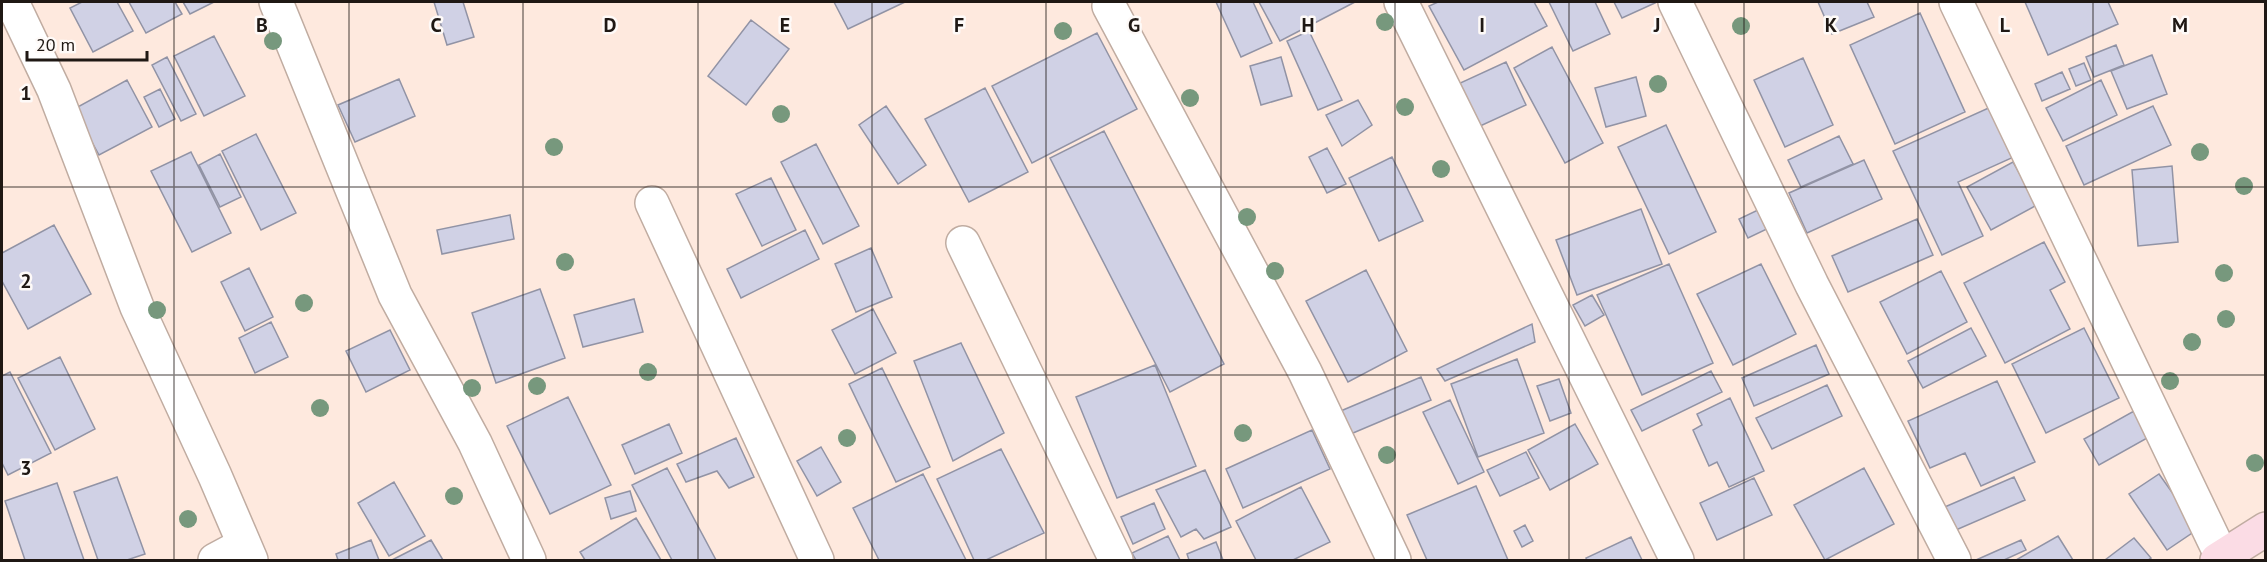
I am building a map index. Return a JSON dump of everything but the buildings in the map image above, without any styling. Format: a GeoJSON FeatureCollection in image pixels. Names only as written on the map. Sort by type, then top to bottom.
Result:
{"type":"FeatureCollection","features":[{"type":"Feature","properties":{"kind":"street"},"geometry":{"type":"LineString","coordinates":[[12,2],[54,90],[136,307],[215,476],[247,553],[215,561]]}},
{"type":"Feature","properties":{"kind":"street"},"geometry":{"type":"LineString","coordinates":[[276,2],[395,295],[475,443],[529,561]]}},
{"type":"Feature","properties":{"kind":"street"},"geometry":{"type":"LineString","coordinates":[[1401,2],[1677,561]]}},
{"type":"Feature","properties":{"kind":"street"},"geometry":{"type":"LineString","coordinates":[[1675,2],[1946,558]]}},
{"type":"Feature","properties":{"kind":"street"},"geometry":{"type":"LineString","coordinates":[[1956,2],[2219,559],[2265,529]]}},
{"type":"Feature","properties":{"kind":"street"},"geometry":{"type":"LineString","coordinates":[[1109,6],[1305,372],[1395,561]]}},
{"type":"Feature","properties":{"kind":"street"},"geometry":{"type":"LineString","coordinates":[[652,203],[817,561]]}},
{"type":"Feature","properties":{"kind":"street"},"geometry":{"type":"LineString","coordinates":[[963,243],[1116,561]]}}]}
